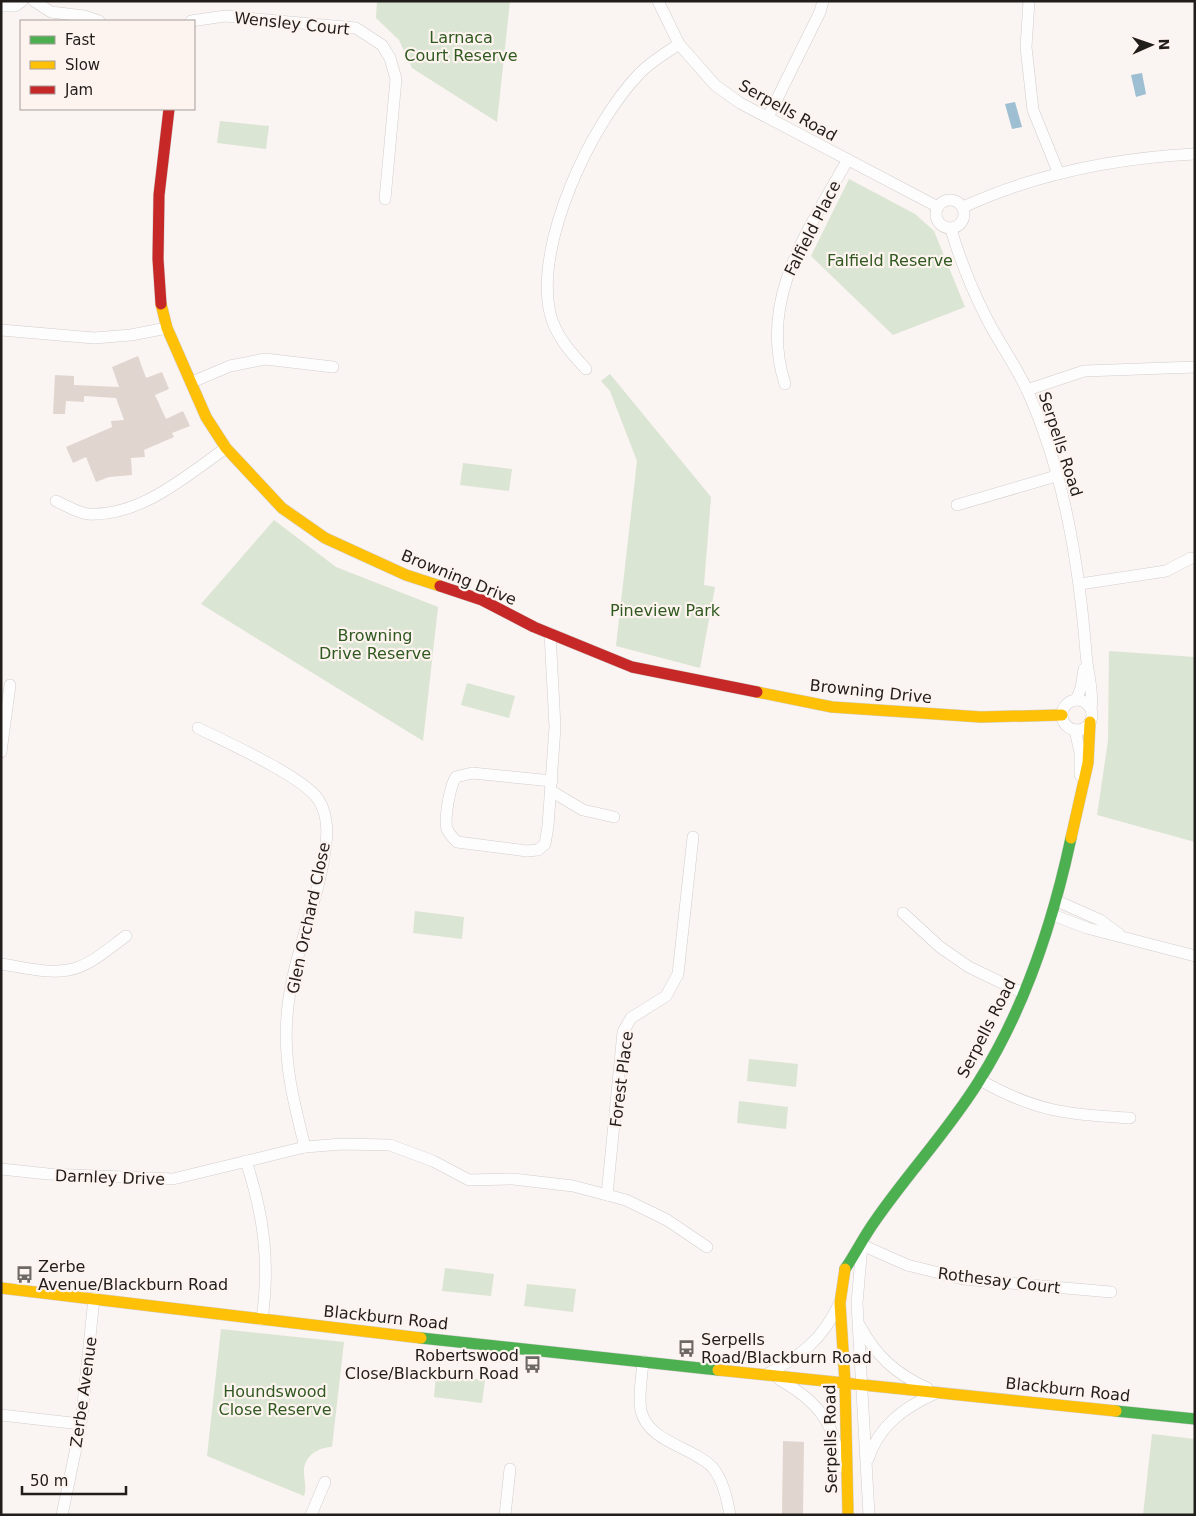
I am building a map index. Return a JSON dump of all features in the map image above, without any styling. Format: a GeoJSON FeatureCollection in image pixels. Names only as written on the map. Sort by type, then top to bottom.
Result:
{"type":"FeatureCollection","features":[{"type":"Feature","properties":{"kind":"street"},"geometry":{"type":"LineString","coordinates":[[1,6],[15,6],[22,1]]}},
{"type":"Feature","properties":{"kind":"street"},"geometry":{"type":"LineString","coordinates":[[34,1],[51,12],[84,16],[96,20]]}},
{"type":"Feature","properties":{"kind":"street","name":"Serpells Road"},"geometry":{"type":"LineString","coordinates":[[658,1],[679,44],[715,85],[740,103],[847,161],[938,207]]}},
{"type":"Feature","properties":{"kind":"street"},"geometry":{"type":"LineString","coordinates":[[768,117],[820,12],[823,1]]}},
{"type":"Feature","properties":{"kind":"street"},"geometry":{"type":"LineString","coordinates":[[1028,1],[1026,47],[1033,110],[1059,174]]}},
{"type":"Feature","properties":{"kind":"street","name":"Wensley Court"},"geometry":{"type":"LineString","coordinates":[[195,20],[225,16],[356,28],[382,45],[390,58],[396,79],[384,199]]}},
{"type":"Feature","properties":{"kind":"street"},"geometry":{"type":"LineString","coordinates":[[586,370],[563,344],[550,314],[546,285],[551,250],[560,214],[575,174],[618,102],[640,73],[679,44]]}},
{"type":"Feature","properties":{"kind":"street","name":"Browning Drive"},"geometry":{"type":"LineString","coordinates":[[169,110],[159,195],[158,259],[161,306],[167,328],[206,417],[226,448],[282,508],[325,538],[406,575],[482,600],[550,633],[632,667],[832,707],[980,717],[1062,715]]}},
{"type":"Feature","properties":{"kind":"street"},"geometry":{"type":"LineString","coordinates":[[963,207],[990,195],[1059,174],[1094,166],[1195,154]]}},
{"type":"Feature","properties":{"kind":"street","name":"Falfield Place"},"geometry":{"type":"LineString","coordinates":[[785,384],[778,363],[777,333],[782,291],[800,244],[847,161]]}},
{"type":"Feature","properties":{"kind":"street"},"geometry":{"type":"LineString","coordinates":[[950,200],[960,203],[965,212],[963,222],[960,226],[951,229],[946,228],[938,222],[936,217],[938,207],[950,200]]}},
{"type":"Feature","properties":{"kind":"street","name":"Serpells Road"},"geometry":{"type":"LineString","coordinates":[[951,229],[958,253],[988,320],[1027,390],[1048,446],[1068,523],[1080,584],[1092,698],[1091,709]]}},
{"type":"Feature","properties":{"kind":"street"},"geometry":{"type":"LineString","coordinates":[[1,330],[94,338],[131,335],[167,328]]}},
{"type":"Feature","properties":{"kind":"street"},"geometry":{"type":"LineString","coordinates":[[192,382],[230,366],[265,359],[333,367]]}},
{"type":"Feature","properties":{"kind":"street"},"geometry":{"type":"LineString","coordinates":[[1027,390],[1084,371],[1195,367]]}},
{"type":"Feature","properties":{"kind":"street"},"geometry":{"type":"LineString","coordinates":[[56,501],[86,514],[109,513],[132,506],[165,491],[226,448]]}},
{"type":"Feature","properties":{"kind":"street"},"geometry":{"type":"LineString","coordinates":[[958,505],[1056,476]]}},
{"type":"Feature","properties":{"kind":"street"},"geometry":{"type":"LineString","coordinates":[[1080,584],[1166,570],[1191,558]]}},
{"type":"Feature","properties":{"kind":"street"},"geometry":{"type":"LineString","coordinates":[[550,633],[555,727],[552,786],[544,844],[538,850],[527,851],[457,842],[446,827],[452,784],[456,777],[464,774],[552,786],[583,810],[614,817]]}},
{"type":"Feature","properties":{"kind":"street","name":"Serpells Road"},"geometry":{"type":"LineString","coordinates":[[1076,700],[1081,688],[1086,654]]}},
{"type":"Feature","properties":{"kind":"street"},"geometry":{"type":"LineString","coordinates":[[1,752],[10,685]]}},
{"type":"Feature","properties":{"kind":"street"},"geometry":{"type":"LineString","coordinates":[[1076,700],[1088,705],[1091,709],[1090,722],[1086,727],[1075,730],[1066,725],[1062,715],[1066,705],[1076,700]]}},
{"type":"Feature","properties":{"kind":"street","name":"Serpells Road"},"geometry":{"type":"LineString","coordinates":[[848,1515],[845,1382],[840,1303],[844,1270],[862,1245],[874,1222],[934,1147],[980,1080],[1024,993],[1053,915],[1067,864],[1079,797],[1088,763],[1090,722]]}},
{"type":"Feature","properties":{"kind":"street","name":"Glen Orchard Close"},"geometry":{"type":"LineString","coordinates":[[198,728],[298,781],[318,799],[324,810],[326,843],[297,963],[287,1016],[287,1057],[292,1095],[306,1146]]}},
{"type":"Feature","properties":{"kind":"street","name":"Serpells Road"},"geometry":{"type":"LineString","coordinates":[[1075,730],[1080,752],[1079,797]]}},
{"type":"Feature","properties":{"kind":"street","name":"Forest Place"},"geometry":{"type":"LineString","coordinates":[[607,1196],[623,1032],[631,1018],[666,996],[678,974],[693,837]]}},
{"type":"Feature","properties":{"kind":"street"},"geometry":{"type":"LineString","coordinates":[[1057,901],[1100,920],[1120,935]]}},
{"type":"Feature","properties":{"kind":"street"},"geometry":{"type":"LineString","coordinates":[[903,914],[940,947],[969,967],[1024,993]]}},
{"type":"Feature","properties":{"kind":"street"},"geometry":{"type":"LineString","coordinates":[[1053,915],[1087,928],[1120,935],[1195,956]]}},
{"type":"Feature","properties":{"kind":"street"},"geometry":{"type":"LineString","coordinates":[[1,964],[50,971],[69,970],[86,963],[126,936]]}},
{"type":"Feature","properties":{"kind":"street"},"geometry":{"type":"LineString","coordinates":[[980,1080],[1012,1098],[1044,1109],[1075,1114],[1130,1118]]}},
{"type":"Feature","properties":{"kind":"street","name":"Darnley Drive"},"geometry":{"type":"LineString","coordinates":[[1,1169],[48,1174],[173,1180],[306,1146],[342,1144],[390,1145],[433,1161],[469,1180],[513,1178],[572,1186],[626,1200],[667,1220],[707,1247]]}},
{"type":"Feature","properties":{"kind":"street"},"geometry":{"type":"LineString","coordinates":[[246,1161],[264,1225],[267,1271],[262,1320]]}},
{"type":"Feature","properties":{"kind":"street","name":"Serpells Road"},"geometry":{"type":"LineString","coordinates":[[862,1245],[857,1286],[869,1515]]}},
{"type":"Feature","properties":{"kind":"street","name":"Rothesay Court"},"geometry":{"type":"LineString","coordinates":[[862,1245],[907,1265],[963,1279],[1111,1292]]}},
{"type":"Feature","properties":{"kind":"street","name":"Blackburn Road"},"geometry":{"type":"LineString","coordinates":[[1,1288],[262,1320],[1195,1418]]}},
{"type":"Feature","properties":{"kind":"street","name":"Zerbe Avenue"},"geometry":{"type":"LineString","coordinates":[[62,1515],[81,1424],[94,1298]]}},
{"type":"Feature","properties":{"kind":"street","name":"Serpells Road"},"geometry":{"type":"LineString","coordinates":[[767,1374],[806,1351],[826,1328],[840,1303]]}},
{"type":"Feature","properties":{"kind":"street","name":"Blackburn Road"},"geometry":{"type":"LineString","coordinates":[[858,1322],[874,1350],[888,1365],[910,1380],[938,1392]]}},
{"type":"Feature","properties":{"kind":"street"},"geometry":{"type":"LineString","coordinates":[[643,1361],[641,1406],[644,1417],[661,1436],[700,1458],[712,1468],[722,1485],[730,1515]]}},
{"type":"Feature","properties":{"kind":"street","name":"Blackburn Road"},"geometry":{"type":"LineString","coordinates":[[767,1374],[800,1392],[826,1419],[838,1450],[847,1498]]}},
{"type":"Feature","properties":{"kind":"street","name":"Serpells Road"},"geometry":{"type":"LineString","coordinates":[[866,1467],[874,1443],[891,1420],[914,1404],[938,1392]]}},
{"type":"Feature","properties":{"kind":"street"},"geometry":{"type":"LineString","coordinates":[[1,1415],[81,1424]]}},
{"type":"Feature","properties":{"kind":"street"},"geometry":{"type":"LineString","coordinates":[[505,1515],[510,1469]]}},
{"type":"Feature","properties":{"kind":"street"},"geometry":{"type":"LineString","coordinates":[[311,1515],[325,1482]]}},
{"type":"Feature","properties":{"kind":"green space","name":"Larnaca Court Reserve"},"geometry":{"type":"Polygon","coordinates":[[[377,1],[510,1],[497,122],[412,68],[399,40],[376,18],[377,1]]]}},
{"type":"Feature","properties":{"kind":"green space"},"geometry":{"type":"Polygon","coordinates":[[[220,121],[269,126],[266,149],[217,143],[220,121]]]}},
{"type":"Feature","properties":{"kind":"green space","name":"Falfield Reserve"},"geometry":{"type":"Polygon","coordinates":[[[849,179],[915,214],[934,231],[965,307],[893,335],[811,256],[849,179]]]}},
{"type":"Feature","properties":{"kind":"green space","name":"Pineview Park"},"geometry":{"type":"Polygon","coordinates":[[[610,374],[711,497],[704,585],[715,587],[700,668],[616,646],[637,461],[610,391],[601,381],[610,374]]]}},
{"type":"Feature","properties":{"kind":"green space"},"geometry":{"type":"Polygon","coordinates":[[[463,463],[512,469],[509,491],[460,485],[463,463]]]}},
{"type":"Feature","properties":{"kind":"green space","name":"Browning Drive Reserve"},"geometry":{"type":"Polygon","coordinates":[[[274,520],[336,567],[438,607],[423,741],[201,604],[274,520]]]}},
{"type":"Feature","properties":{"kind":"green space"},"geometry":{"type":"Polygon","coordinates":[[[1109,651],[1195,657],[1195,842],[1097,815],[1108,741],[1109,651]]]}},
{"type":"Feature","properties":{"kind":"green space"},"geometry":{"type":"Polygon","coordinates":[[[467,683],[515,696],[509,718],[461,705],[467,683]]]}},
{"type":"Feature","properties":{"kind":"green space"},"geometry":{"type":"Polygon","coordinates":[[[415,911],[464,917],[462,939],[413,933],[415,911]]]}},
{"type":"Feature","properties":{"kind":"green space"},"geometry":{"type":"Polygon","coordinates":[[[749,1059],[798,1064],[796,1087],[747,1081],[749,1059]]]}},
{"type":"Feature","properties":{"kind":"green space"},"geometry":{"type":"Polygon","coordinates":[[[739,1101],[788,1107],[786,1129],[737,1123],[739,1101]]]}},
{"type":"Feature","properties":{"kind":"green space"},"geometry":{"type":"Polygon","coordinates":[[[445,1268],[494,1274],[491,1296],[442,1291],[445,1268]]]}},
{"type":"Feature","properties":{"kind":"green space"},"geometry":{"type":"Polygon","coordinates":[[[527,1284],[576,1289],[573,1312],[524,1306],[527,1284]]]}},
{"type":"Feature","properties":{"kind":"green space","name":"Houndswood Close Reserve"},"geometry":{"type":"Polygon","coordinates":[[[221,1329],[344,1342],[332,1447],[317,1451],[306,1462],[304,1467],[304,1496],[207,1456],[221,1329]]]}},
{"type":"Feature","properties":{"kind":"green space"},"geometry":{"type":"Polygon","coordinates":[[[436,1375],[485,1380],[482,1403],[434,1397],[436,1375]]]}},
{"type":"Feature","properties":{"kind":"green space"},"geometry":{"type":"Polygon","coordinates":[[[1152,1434],[1195,1439],[1195,1515],[1143,1515],[1152,1434]]]}},
{"type":"Feature","properties":{"kind":"water"},"geometry":{"type":"Polygon","coordinates":[[[1142,73],[1146,94],[1136,97],[1131,75],[1142,73]]]}},
{"type":"Feature","properties":{"kind":"water"},"geometry":{"type":"Polygon","coordinates":[[[1015,102],[1022,127],[1012,129],[1005,104],[1015,102]]]}},
{"type":"Feature","properties":{"kind":"building"},"geometry":{"type":"Polygon","coordinates":[[[138,356],[146,378],[162,372],[169,389],[155,395],[166,419],[183,411],[190,426],[172,433],[174,437],[144,450],[145,457],[131,458],[132,475],[109,477],[96,482],[86,457],[73,463],[66,447],[112,427],[111,421],[124,420],[116,398],[84,396],[84,402],[66,401],[65,414],[53,414],[55,375],[74,376],[74,385],[119,387],[112,367],[138,356]]]}},
{"type":"Feature","properties":{"kind":"building"},"geometry":{"type":"Polygon","coordinates":[[[783,1441],[804,1442],[803,1515],[782,1515],[783,1441]]]}},
{"type":"Feature","properties":{"kind":"traffic: fast"},"geometry":{"type":"LineString","coordinates":[[845,1269],[888,1203],[967,1099],[995,1053],[1024,994],[1036,964],[1056,901],[1071,838]]}},
{"type":"Feature","properties":{"kind":"traffic: fast"},"geometry":{"type":"LineString","coordinates":[[421,1338],[718,1370]]}},
{"type":"Feature","properties":{"kind":"traffic: fast"},"geometry":{"type":"LineString","coordinates":[[1116,1411],[1195,1419]]}},
{"type":"Feature","properties":{"kind":"traffic: slow"},"geometry":{"type":"LineString","coordinates":[[161,304],[167,328],[206,417],[226,448],[282,508],[325,538],[406,575],[440,586]]}},
{"type":"Feature","properties":{"kind":"traffic: slow"},"geometry":{"type":"LineString","coordinates":[[757,692],[832,707],[981,717],[1062,715]]}},
{"type":"Feature","properties":{"kind":"traffic: slow"},"geometry":{"type":"LineString","coordinates":[[1071,838],[1088,763],[1090,722]]}},
{"type":"Feature","properties":{"kind":"traffic: slow"},"geometry":{"type":"LineString","coordinates":[[845,1269],[840,1303],[845,1382],[848,1515]]}},
{"type":"Feature","properties":{"kind":"traffic: slow"},"geometry":{"type":"LineString","coordinates":[[1,1288],[421,1338]]}},
{"type":"Feature","properties":{"kind":"traffic: slow"},"geometry":{"type":"LineString","coordinates":[[718,1370],[1116,1411]]}},
{"type":"Feature","properties":{"kind":"traffic: jam"},"geometry":{"type":"LineString","coordinates":[[161,304],[158,259],[159,195],[169,110]]}},
{"type":"Feature","properties":{"kind":"traffic: jam"},"geometry":{"type":"LineString","coordinates":[[440,586],[482,600],[534,627],[632,667],[757,692]]}},
{"type":"Feature","properties":{"kind":"place","name":"Zerbe Avenue/Blackburn Road"},"geometry":{"type":"Point","coordinates":[24,1275]}},
{"type":"Feature","properties":{"kind":"place","name":"Serpells Road/Blackburn Road"},"geometry":{"type":"Point","coordinates":[687,1348]}},
{"type":"Feature","properties":{"kind":"place","name":"Robertswood Close/Blackburn Road"},"geometry":{"type":"Point","coordinates":[533,1364]}}]}
